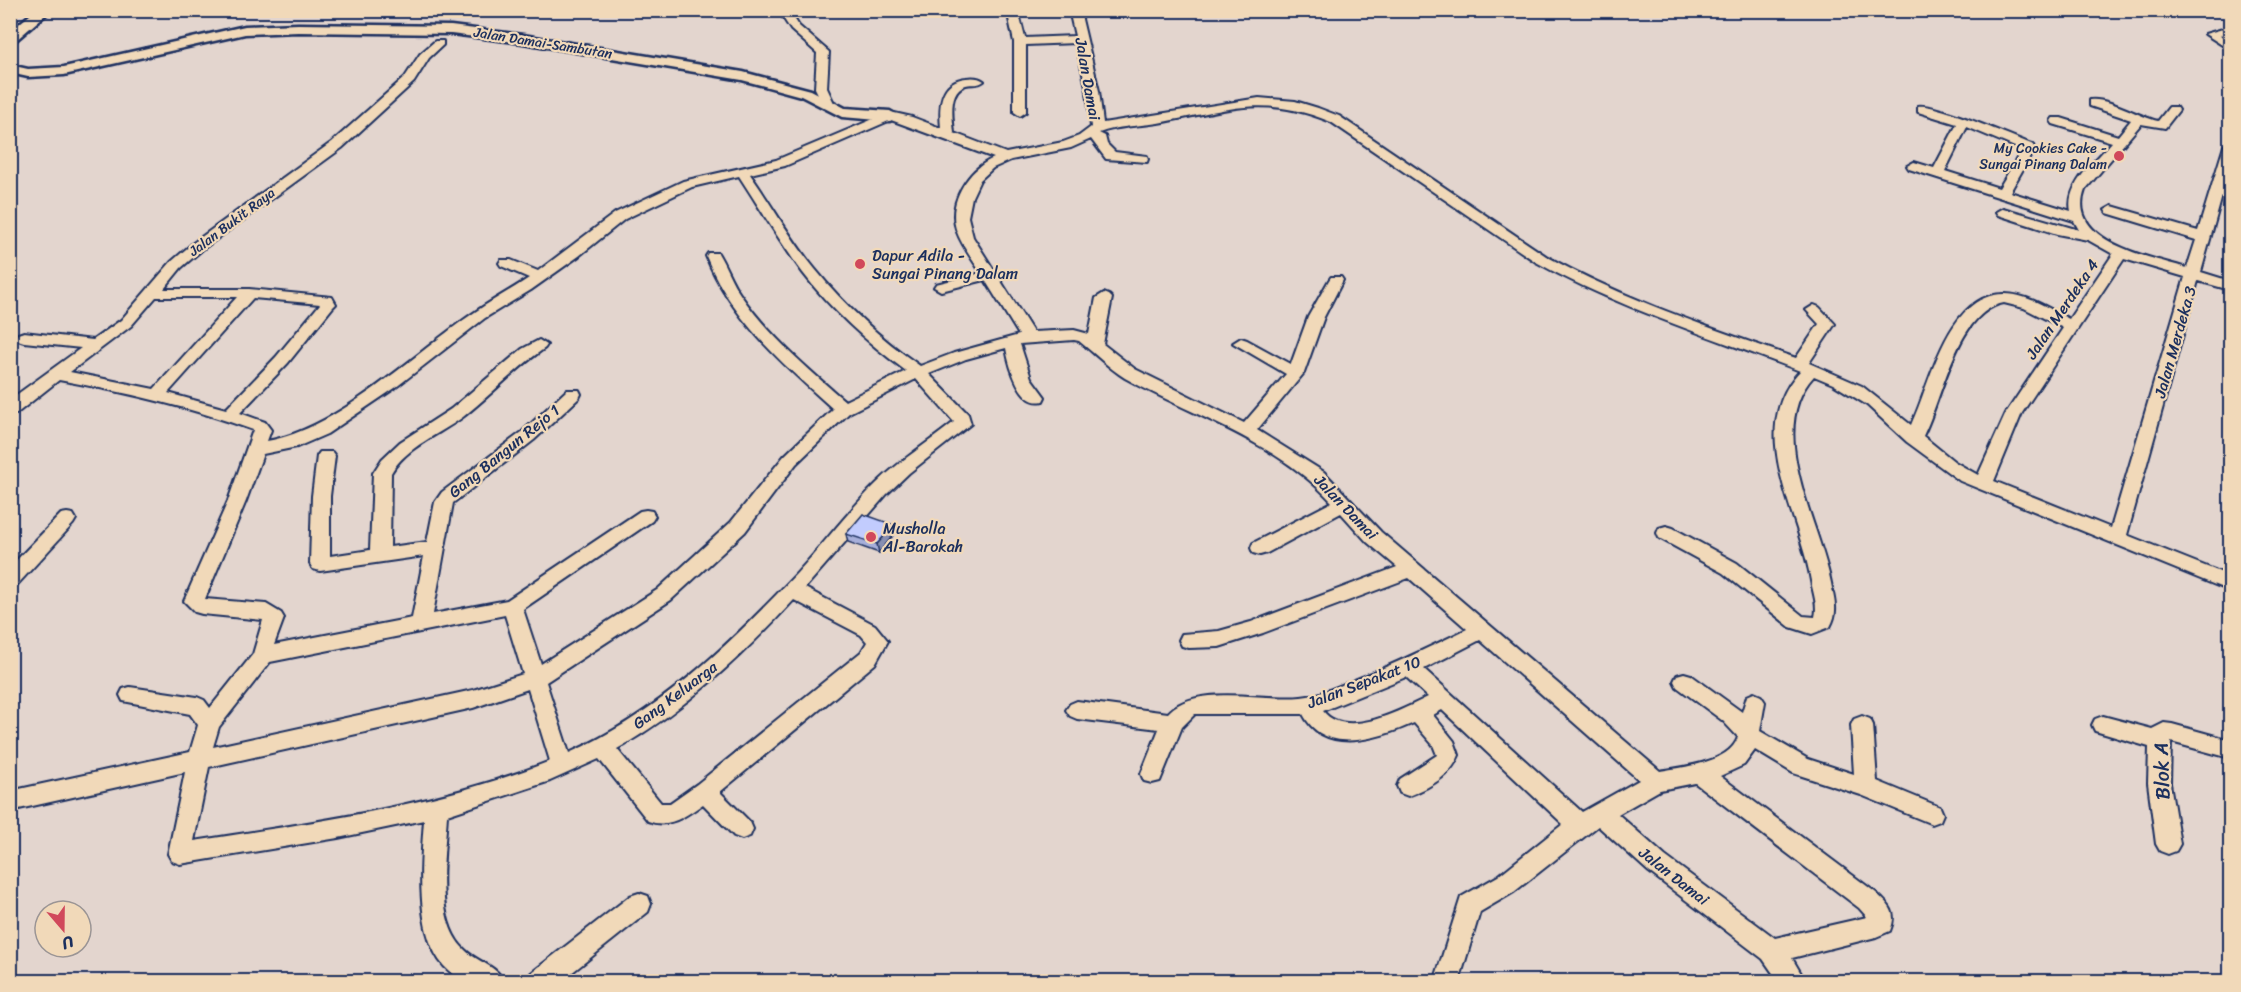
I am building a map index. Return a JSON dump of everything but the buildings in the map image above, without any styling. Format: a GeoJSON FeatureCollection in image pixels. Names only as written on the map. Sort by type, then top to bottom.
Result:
{"type":"FeatureCollection","features":[{"type":"Feature","properties":{"kind":"street"},"geometry":{"type":"LineString","coordinates":[[10,38],[45,10]]}},
{"type":"Feature","properties":{"kind":"street"},"geometry":{"type":"LineString","coordinates":[[783,10],[805,39],[823,52],[821,88],[828,104]]}},
{"type":"Feature","properties":{"kind":"street"},"geometry":{"type":"LineString","coordinates":[[1012,10],[1020,42],[1020,112]]}},
{"type":"Feature","properties":{"kind":"street"},"geometry":{"type":"LineString","coordinates":[[1074,11],[1108,11]]}},
{"type":"Feature","properties":{"kind":"street","name":"Jalan Damai"},"geometry":{"type":"LineString","coordinates":[[1074,11],[1097,112],[1097,134],[990,164],[968,185],[961,213],[963,231],[989,275],[1020,339],[1080,336],[1095,345],[1129,373],[1247,430],[1318,477],[1374,537],[1656,781]]}},
{"type":"Feature","properties":{"kind":"street","name":"Jalan Damai-Sambutan"},"geometry":{"type":"LineString","coordinates":[[10,69],[28,73],[64,70],[245,30],[298,27],[451,30],[523,39],[743,76],[806,93],[842,112],[890,116]]}},
{"type":"Feature","properties":{"kind":"street"},"geometry":{"type":"LineString","coordinates":[[2230,30],[2211,34],[2230,47]]}},
{"type":"Feature","properties":{"kind":"street"},"geometry":{"type":"LineString","coordinates":[[1020,42],[1081,39]]}},
{"type":"Feature","properties":{"kind":"street","name":"Jalan Bukit Raya"},"geometry":{"type":"LineString","coordinates":[[13,405],[126,323],[176,265],[198,246],[337,145],[410,79],[424,56],[439,44]]}},
{"type":"Feature","properties":{"kind":"street"},"geometry":{"type":"LineString","coordinates":[[948,135],[946,108],[953,86],[958,81],[978,81]]}},
{"type":"Feature","properties":{"kind":"street"},"geometry":{"type":"LineString","coordinates":[[1142,159],[1111,156],[1097,134],[1258,100],[1288,102],[1314,109],[1335,119],[1540,259],[1570,276],[1664,318],[1805,367],[1861,392],[1948,466],[1983,484],[2230,584]]}},
{"type":"Feature","properties":{"kind":"street"},"geometry":{"type":"LineString","coordinates":[[2079,218],[2075,207],[2079,189],[2130,131],[2135,117],[2094,104]]}},
{"type":"Feature","properties":{"kind":"street"},"geometry":{"type":"LineString","coordinates":[[1922,109],[1964,122],[2029,148],[2001,194]]}},
{"type":"Feature","properties":{"kind":"street"},"geometry":{"type":"LineString","coordinates":[[2057,122],[2100,134],[2130,131],[2161,125],[2173,110]]}},
{"type":"Feature","properties":{"kind":"street"},"geometry":{"type":"LineString","coordinates":[[256,449],[291,443],[321,430],[389,384],[480,315],[574,253],[611,222],[642,204],[688,184],[796,157],[890,116],[908,120],[1006,158]]}},
{"type":"Feature","properties":{"kind":"street"},"geometry":{"type":"LineString","coordinates":[[1937,174],[1964,122]]}},
{"type":"Feature","properties":{"kind":"street","name":"Jalan Merdeka 3"},"geometry":{"type":"LineString","coordinates":[[2117,538],[2230,146]]}},
{"type":"Feature","properties":{"kind":"street"},"geometry":{"type":"LineString","coordinates":[[1914,166],[2079,218]]}},
{"type":"Feature","properties":{"kind":"street"},"geometry":{"type":"LineString","coordinates":[[742,171],[808,270],[836,303],[879,344],[918,372]]}},
{"type":"Feature","properties":{"kind":"street"},"geometry":{"type":"LineString","coordinates":[[2112,210],[2205,238]]}},
{"type":"Feature","properties":{"kind":"street"},"geometry":{"type":"LineString","coordinates":[[2003,212],[2062,231],[2092,237]]}},
{"type":"Feature","properties":{"kind":"street","name":"Jalan Merdeka 4"},"geometry":{"type":"LineString","coordinates":[[1983,484],[2014,413],[2121,253],[2092,237],[2079,218]]}},
{"type":"Feature","properties":{"kind":"street"},"geometry":{"type":"LineString","coordinates":[[2121,253],[2230,286]]}},
{"type":"Feature","properties":{"kind":"street"},"geometry":{"type":"LineString","coordinates":[[713,256],[737,303],[776,345],[843,409]]}},
{"type":"Feature","properties":{"kind":"street"},"geometry":{"type":"LineString","coordinates":[[506,263],[539,277]]}},
{"type":"Feature","properties":{"kind":"street"},"geometry":{"type":"LineString","coordinates":[[941,287],[989,275]]}},
{"type":"Feature","properties":{"kind":"street"},"geometry":{"type":"LineString","coordinates":[[1247,430],[1275,401],[1296,373],[1316,317],[1336,280]]}},
{"type":"Feature","properties":{"kind":"street"},"geometry":{"type":"LineString","coordinates":[[157,396],[249,293]]}},
{"type":"Feature","properties":{"kind":"street"},"geometry":{"type":"LineString","coordinates":[[153,294],[249,293],[317,297],[327,300],[328,304],[282,360],[229,415]]}},
{"type":"Feature","properties":{"kind":"street"},"geometry":{"type":"LineString","coordinates":[[1095,345],[1104,298]]}},
{"type":"Feature","properties":{"kind":"street"},"geometry":{"type":"LineString","coordinates":[[1913,438],[1928,407],[1956,334],[1982,303],[1998,298],[2017,301],[2072,326]]}},
{"type":"Feature","properties":{"kind":"street"},"geometry":{"type":"LineString","coordinates":[[1666,533],[1730,568],[1797,622],[1812,626],[1823,622],[1827,610],[1816,555],[1785,459],[1785,421],[1788,402],[1827,324],[1826,320],[1814,310]]}},
{"type":"Feature","properties":{"kind":"street"},"geometry":{"type":"LineString","coordinates":[[24,337],[95,345]]}},
{"type":"Feature","properties":{"kind":"street"},"geometry":{"type":"LineString","coordinates":[[10,801],[473,699],[534,679],[664,595],[738,527],[790,460],[843,409],[918,372],[977,350],[1020,339],[1021,374],[1029,389],[1037,397]]}},
{"type":"Feature","properties":{"kind":"street"},"geometry":{"type":"LineString","coordinates":[[1241,343],[1296,373]]}},
{"type":"Feature","properties":{"kind":"street"},"geometry":{"type":"LineString","coordinates":[[378,557],[382,473],[387,463],[458,413],[507,369],[539,345]]}},
{"type":"Feature","properties":{"kind":"street","name":"Gang Keluarga"},"geometry":{"type":"LineString","coordinates":[[199,759],[180,854],[338,828],[436,808],[501,788],[602,747],[685,692],[744,639],[792,590],[894,476],[929,447],[963,424],[962,418],[918,372]]}},
{"type":"Feature","properties":{"kind":"street"},"geometry":{"type":"LineString","coordinates":[[55,374],[124,387],[229,415],[259,426],[262,430],[237,501],[194,601],[202,607],[266,612],[272,615],[272,623],[262,652],[266,653]]}},
{"type":"Feature","properties":{"kind":"street","name":"Gang Bangun Rejo 1"},"geometry":{"type":"LineString","coordinates":[[420,625],[444,502],[448,496],[528,436],[573,394]]}},
{"type":"Feature","properties":{"kind":"street"},"geometry":{"type":"LineString","coordinates":[[326,456],[320,516],[320,564],[435,548]]}},
{"type":"Feature","properties":{"kind":"street"},"geometry":{"type":"LineString","coordinates":[[1260,548],[1343,504]]}},
{"type":"Feature","properties":{"kind":"street"},"geometry":{"type":"LineString","coordinates":[[199,759],[209,724],[266,653],[512,606],[646,516]]}},
{"type":"Feature","properties":{"kind":"street"},"geometry":{"type":"LineString","coordinates":[[10,580],[67,519]]}},
{"type":"Feature","properties":{"kind":"street"},"geometry":{"type":"LineString","coordinates":[[1189,640],[1219,639],[1256,628],[1412,569]]}},
{"type":"Feature","properties":{"kind":"street"},"geometry":{"type":"LineString","coordinates":[[602,747],[656,814],[674,812],[705,791],[868,658],[876,648],[878,641],[868,630],[792,590]]}},
{"type":"Feature","properties":{"kind":"street"},"geometry":{"type":"LineString","coordinates":[[512,606],[562,764]]}},
{"type":"Feature","properties":{"kind":"street","name":"Jalan Sepakat 10"},"geometry":{"type":"LineString","coordinates":[[1173,722],[1184,710],[1193,706],[1296,708],[1320,703],[1409,667],[1483,630]]}},
{"type":"Feature","properties":{"kind":"street","name":"Jalan Damai"},"geometry":{"type":"LineString","coordinates":[[1409,667],[1590,819],[1657,864],[1772,951],[1794,981]]}},
{"type":"Feature","properties":{"kind":"street"},"geometry":{"type":"LineString","coordinates":[[1684,681],[1731,715],[1749,735],[1801,766],[1866,787],[1932,814]]}},
{"type":"Feature","properties":{"kind":"street"},"geometry":{"type":"LineString","coordinates":[[130,695],[197,706],[209,724]]}},
{"type":"Feature","properties":{"kind":"street"},"geometry":{"type":"LineString","coordinates":[[1309,706],[1315,718],[1325,726],[1335,731],[1357,732],[1396,722],[1445,699]]}},
{"type":"Feature","properties":{"kind":"street"},"geometry":{"type":"LineString","coordinates":[[1446,981],[1470,905],[1476,899],[1502,887],[1590,819],[1656,781],[1697,772],[1734,760],[1744,750],[1749,735],[1754,702]]}},
{"type":"Feature","properties":{"kind":"street"},"geometry":{"type":"LineString","coordinates":[[1077,710],[1173,722],[1152,774]]}},
{"type":"Feature","properties":{"kind":"street"},"geometry":{"type":"LineString","coordinates":[[1408,786],[1443,766],[1448,761],[1449,754],[1446,746],[1418,712]]}},
{"type":"Feature","properties":{"kind":"street"},"geometry":{"type":"LineString","coordinates":[[1862,725],[1866,787]]}},
{"type":"Feature","properties":{"kind":"street"},"geometry":{"type":"LineString","coordinates":[[2103,725],[2158,740]]}},
{"type":"Feature","properties":{"kind":"street","name":"Blok A"},"geometry":{"type":"LineString","coordinates":[[2168,844],[2160,783],[2158,740],[2160,734],[2164,732],[2230,749]]}},
{"type":"Feature","properties":{"kind":"street"},"geometry":{"type":"LineString","coordinates":[[1697,772],[1867,900],[1882,915],[1881,923],[1876,926],[1772,951]]}},
{"type":"Feature","properties":{"kind":"street"},"geometry":{"type":"LineString","coordinates":[[705,791],[742,829]]}},
{"type":"Feature","properties":{"kind":"street"},"geometry":{"type":"LineString","coordinates":[[436,808],[432,904],[436,926],[454,958],[492,981]]}},
{"type":"Feature","properties":{"kind":"street"},"geometry":{"type":"LineString","coordinates":[[540,981],[639,904]]}},
{"type":"Feature","properties":{"kind":"place","name":"My Cookies Cake - Sungai Pinang Dalam"},"geometry":{"type":"Point","coordinates":[2119,156]}},
{"type":"Feature","properties":{"kind":"place","name":"Dapur Adila - Sungai Pinang Dalam"},"geometry":{"type":"Point","coordinates":[860,264]}},
{"type":"Feature","properties":{"kind":"place","name":"Musholla Al-Barokah"},"geometry":{"type":"Point","coordinates":[871,537]}}]}
